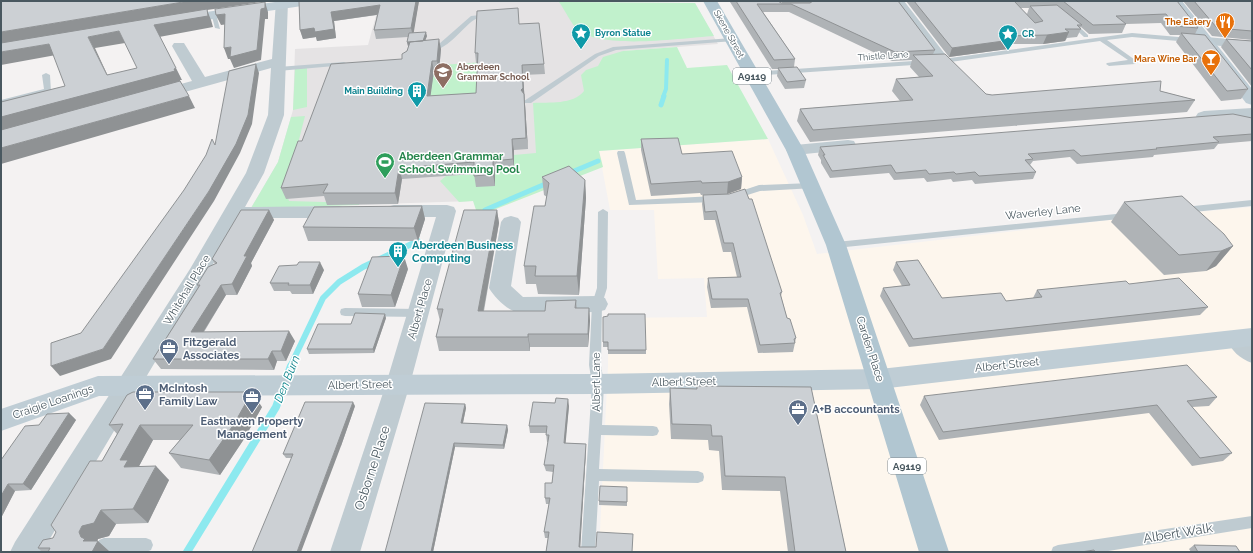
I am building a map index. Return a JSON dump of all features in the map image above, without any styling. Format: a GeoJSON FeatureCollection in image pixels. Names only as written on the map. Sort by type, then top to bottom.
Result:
{"type":"FeatureCollection","features":[{"type":"Feature","properties":{"kind":"main road","name":"Skene Street"},"geometry":{"type":"LineString","coordinates":[[710,1],[795,150]]}},
{"type":"Feature","properties":{"kind":"main road","name":"Carden Place"},"geometry":{"type":"LineString","coordinates":[[795,150],[836,245],[934,552]]}},
{"type":"Feature","properties":{"kind":"street"},"geometry":{"type":"LineString","coordinates":[[167,22],[282,2],[309,1]]}},
{"type":"Feature","properties":{"kind":"street"},"geometry":{"type":"LineString","coordinates":[[898,1],[943,61]]}},
{"type":"Feature","properties":{"kind":"street"},"geometry":{"type":"LineString","coordinates":[[1175,1],[1252,100]]}},
{"type":"Feature","properties":{"kind":"street","name":"Whitehall Place"},"geometry":{"type":"LineString","coordinates":[[32,548],[129,385],[204,273],[231,214],[255,173],[276,115],[282,2]]}},
{"type":"Feature","properties":{"kind":"street"},"geometry":{"type":"LineString","coordinates":[[1206,41],[1252,46]]}},
{"type":"Feature","properties":{"kind":"street"},"geometry":{"type":"LineString","coordinates":[[179,46],[201,83]]}},
{"type":"Feature","properties":{"kind":"street"},"geometry":{"type":"LineString","coordinates":[[140,100],[201,83],[278,66]]}},
{"type":"Feature","properties":{"kind":"street"},"geometry":{"type":"LineString","coordinates":[[1187,118],[1252,113]]}},
{"type":"Feature","properties":{"kind":"street"},"geometry":{"type":"LineString","coordinates":[[795,150],[862,144]]}},
{"type":"Feature","properties":{"kind":"street","name":"Albert Place"},"geometry":{"type":"LineString","coordinates":[[377,212],[447,211],[398,384]]}},
{"type":"Feature","properties":{"kind":"street"},"geometry":{"type":"LineString","coordinates":[[231,214],[329,217],[354,212]]}},
{"type":"Feature","properties":{"kind":"street"},"geometry":{"type":"LineString","coordinates":[[511,222],[500,288],[518,305],[597,304]]}},
{"type":"Feature","properties":{"kind":"street","name":"Albert Street"},"geometry":{"type":"LineString","coordinates":[[129,385],[598,384],[880,379],[1247,344]]}},
{"type":"Feature","properties":{"kind":"street","name":"Osborne Place"},"geometry":{"type":"LineString","coordinates":[[345,552],[398,384]]}},
{"type":"Feature","properties":{"kind":"street","name":"Craigie Loanings"},"geometry":{"type":"LineString","coordinates":[[1,420],[98,386],[129,385]]}},
{"type":"Feature","properties":{"kind":"lane"},"geometry":{"type":"LineString","coordinates":[[213,14],[218,28]]}},
{"type":"Feature","properties":{"kind":"lane"},"geometry":{"type":"LineString","coordinates":[[421,48],[441,46],[473,17],[496,16]]}},
{"type":"Feature","properties":{"kind":"lane"},"geometry":{"type":"LineString","coordinates":[[1065,18],[1086,36]]}},
{"type":"Feature","properties":{"kind":"lane","name":"Thistle Lane"},"geometry":{"type":"LineString","coordinates":[[751,74],[943,61],[1132,35],[1206,41]]}},
{"type":"Feature","properties":{"kind":"lane"},"geometry":{"type":"LineString","coordinates":[[1101,39],[1135,62],[1109,64]]}},
{"type":"Feature","properties":{"kind":"lane"},"geometry":{"type":"LineString","coordinates":[[528,101],[596,55],[615,48],[732,40]]}},
{"type":"Feature","properties":{"kind":"lane"},"geometry":{"type":"LineString","coordinates":[[278,66],[349,63]]}},
{"type":"Feature","properties":{"kind":"lane"},"geometry":{"type":"LineString","coordinates":[[1,102],[48,90],[46,75]]}},
{"type":"Feature","properties":{"kind":"lane"},"geometry":{"type":"LineString","coordinates":[[621,153],[632,204],[728,198],[759,188],[811,186]]}},
{"type":"Feature","properties":{"kind":"lane"},"geometry":{"type":"LineString","coordinates":[[1174,211],[1252,203]]}},
{"type":"Feature","properties":{"kind":"lane","name":"Albert Lane"},"geometry":{"type":"LineString","coordinates":[[588,552],[598,384],[595,365],[597,304],[602,288],[603,212]]}},
{"type":"Feature","properties":{"kind":"lane","name":"Waverley Lane"},"geometry":{"type":"LineString","coordinates":[[836,245],[1134,215]]}},
{"type":"Feature","properties":{"kind":"lane"},"geometry":{"type":"LineString","coordinates":[[345,312],[419,313]]}},
{"type":"Feature","properties":{"kind":"lane"},"geometry":{"type":"LineString","coordinates":[[595,430],[653,431]]}},
{"type":"Feature","properties":{"kind":"lane"},"geometry":{"type":"LineString","coordinates":[[592,475],[698,477]]}},
{"type":"Feature","properties":{"kind":"lane","name":"Albert Walk"},"geometry":{"type":"LineString","coordinates":[[1058,552],[1252,522]]}},
{"type":"Feature","properties":{"kind":"lane"},"geometry":{"type":"LineString","coordinates":[[104,545],[146,545]]}},
{"type":"Feature","properties":{"kind":"shaded area","name":"Aberdeen Grammar School"},"geometry":{"type":"Polygon","coordinates":[[[380,1],[695,3],[718,44],[623,51],[584,150],[473,201],[251,208],[278,162],[293,110],[295,49],[368,45],[380,1]]]}},
{"type":"Feature","properties":{"kind":"shaded area"},"geometry":{"type":"Polygon","coordinates":[[[768,139],[803,215],[817,254],[1110,220],[1252,207],[1252,552],[599,552],[608,365],[608,318],[707,317],[704,278],[658,279],[654,210],[610,210],[599,151],[768,139]]]}},
{"type":"Feature","properties":{"kind":"green space"},"geometry":{"type":"Polygon","coordinates":[[[559,2],[695,3],[714,36],[643,41],[606,40],[590,36],[578,30],[559,2]]]}},
{"type":"Feature","properties":{"kind":"green space"},"geometry":{"type":"Polygon","coordinates":[[[677,47],[687,68],[727,65],[768,139],[599,151],[603,167],[478,216],[473,201],[459,202],[440,181],[446,176],[476,174],[495,185],[495,172],[514,170],[514,160],[491,157],[536,153],[533,103],[560,102],[574,99],[584,91],[581,75],[586,70],[598,66],[603,57],[623,51],[677,47]]]}},
{"type":"Feature","properties":{"kind":"green space"},"geometry":{"type":"Polygon","coordinates":[[[499,61],[478,104],[415,108],[431,71],[439,71],[440,65],[499,61]]]}},
{"type":"Feature","properties":{"kind":"green space"},"geometry":{"type":"Polygon","coordinates":[[[307,67],[307,107],[293,110],[295,68],[307,67]]]}},
{"type":"Feature","properties":{"kind":"green space"},"geometry":{"type":"Polygon","coordinates":[[[305,116],[286,191],[289,201],[359,203],[359,205],[251,208],[278,162],[291,117],[305,116]]]}},
{"type":"Feature","properties":{"kind":"building"},"geometry":{"type":"Polygon","coordinates":[[[1,1],[189,1],[1,32],[1,1]]]}},
{"type":"Feature","properties":{"kind":"building"},"geometry":{"type":"Polygon","coordinates":[[[299,1],[416,1],[411,28],[374,30],[380,5],[331,12],[334,29],[315,32],[314,28],[300,30],[299,1]]]}},
{"type":"Feature","properties":{"kind":"building"},"geometry":{"type":"Polygon","coordinates":[[[736,1],[810,3],[813,1],[898,1],[935,50],[895,52],[791,4],[757,4],[795,59],[774,60],[736,1]]]}},
{"type":"Feature","properties":{"kind":"building"},"geometry":{"type":"Polygon","coordinates":[[[914,1],[1014,1],[1035,23],[1043,21],[1030,6],[1057,5],[1082,25],[1077,25],[1081,29],[1065,29],[1069,32],[1047,35],[1007,36],[1011,40],[952,48],[914,1]]]}},
{"type":"Feature","properties":{"kind":"building"},"geometry":{"type":"Polygon","coordinates":[[[1063,1],[1177,1],[1198,28],[1175,26],[1166,14],[1116,16],[1126,24],[1093,25],[1063,1]]]}},
{"type":"Feature","properties":{"kind":"building"},"geometry":{"type":"Polygon","coordinates":[[[1194,1],[1252,1],[1252,31],[1217,28],[1194,1]]]}},
{"type":"Feature","properties":{"kind":"building"},"geometry":{"type":"Polygon","coordinates":[[[265,2],[265,8],[261,9],[257,50],[230,57],[231,47],[224,48],[225,14],[216,15],[215,9],[265,2]]]}},
{"type":"Feature","properties":{"kind":"building","name":"Main Building"},"geometry":{"type":"Polygon","coordinates":[[[518,8],[519,24],[539,23],[544,64],[522,65],[523,88],[521,90],[524,94],[526,138],[512,139],[513,159],[493,161],[493,174],[474,176],[474,162],[399,168],[395,193],[323,193],[328,184],[281,188],[298,141],[302,141],[331,64],[402,59],[402,54],[407,51],[410,42],[439,39],[437,61],[432,61],[427,96],[476,93],[478,53],[475,53],[477,11],[518,8]]]}},
{"type":"Feature","properties":{"kind":"building"},"geometry":{"type":"Polygon","coordinates":[[[207,9],[208,16],[154,25],[176,68],[174,69],[175,71],[1,117],[1,102],[65,86],[49,44],[1,52],[1,43],[207,9]],[[119,31],[88,37],[107,75],[137,68],[119,31]]]}},
{"type":"Feature","properties":{"kind":"building"},"geometry":{"type":"Polygon","coordinates":[[[426,32],[423,41],[407,42],[409,33],[426,32]]]}},
{"type":"Feature","properties":{"kind":"building"},"geometry":{"type":"Polygon","coordinates":[[[1181,33],[1205,35],[1248,89],[1227,91],[1181,33]]]}},
{"type":"Feature","properties":{"kind":"building"},"geometry":{"type":"Polygon","coordinates":[[[1226,39],[1252,41],[1252,70],[1226,39]]]}},
{"type":"Feature","properties":{"kind":"building"},"geometry":{"type":"Polygon","coordinates":[[[945,54],[986,94],[992,95],[1161,81],[1160,91],[1195,100],[813,130],[800,109],[913,100],[896,79],[933,76],[913,55],[945,54]]]}},
{"type":"Feature","properties":{"kind":"building"},"geometry":{"type":"Polygon","coordinates":[[[256,64],[248,115],[236,144],[209,191],[103,349],[51,366],[51,343],[81,333],[184,190],[206,155],[212,139],[215,145],[229,71],[256,64]]]}},
{"type":"Feature","properties":{"kind":"building"},"geometry":{"type":"Polygon","coordinates":[[[797,67],[806,80],[787,82],[778,68],[797,67]]]}},
{"type":"Feature","properties":{"kind":"building"},"geometry":{"type":"Polygon","coordinates":[[[180,81],[189,96],[1,148],[1,130],[180,81]]]}},
{"type":"Feature","properties":{"kind":"building"},"geometry":{"type":"Polygon","coordinates":[[[1233,114],[1252,118],[1252,134],[1213,137],[1219,142],[1081,156],[1074,150],[1028,154],[1033,159],[1025,160],[1036,172],[979,176],[975,172],[929,174],[926,170],[896,173],[891,165],[832,171],[820,147],[1233,114]]]}},
{"type":"Feature","properties":{"kind":"building"},"geometry":{"type":"Polygon","coordinates":[[[678,138],[682,154],[732,151],[742,177],[728,182],[702,183],[701,181],[651,184],[641,139],[678,138]]]}},
{"type":"Feature","properties":{"kind":"building"},"geometry":{"type":"Polygon","coordinates":[[[569,166],[585,180],[577,276],[535,276],[536,266],[524,266],[534,206],[545,206],[549,183],[542,177],[569,166]]]}},
{"type":"Feature","properties":{"kind":"building"},"geometry":{"type":"Polygon","coordinates":[[[745,189],[749,199],[752,199],[782,292],[780,293],[787,318],[790,319],[796,338],[794,339],[795,343],[760,345],[748,299],[712,299],[708,278],[741,277],[733,243],[724,243],[716,211],[705,212],[703,195],[729,194],[745,189]]]}},
{"type":"Feature","properties":{"kind":"building"},"geometry":{"type":"Polygon","coordinates":[[[1182,196],[1224,234],[1233,246],[1221,251],[1179,255],[1124,202],[1182,196]]]}},
{"type":"Feature","properties":{"kind":"building"},"geometry":{"type":"Polygon","coordinates":[[[422,206],[414,228],[303,227],[314,207],[422,206]]]}},
{"type":"Feature","properties":{"kind":"building"},"geometry":{"type":"Polygon","coordinates":[[[241,210],[269,210],[244,256],[247,256],[232,284],[221,285],[191,332],[289,331],[281,351],[272,351],[268,359],[153,359],[200,285],[197,285],[208,267],[217,263],[212,259],[241,210]]]}},
{"type":"Feature","properties":{"kind":"building"},"geometry":{"type":"Polygon","coordinates":[[[464,210],[497,210],[478,311],[545,311],[546,301],[576,300],[575,308],[589,308],[588,334],[528,334],[528,337],[436,337],[443,309],[437,309],[464,210]]]}},
{"type":"Feature","properties":{"kind":"building"},"geometry":{"type":"Polygon","coordinates":[[[404,256],[391,295],[358,294],[372,257],[404,256]]]}},
{"type":"Feature","properties":{"kind":"building"},"geometry":{"type":"Polygon","coordinates":[[[918,260],[942,298],[1001,293],[1006,301],[1042,297],[1037,290],[1126,281],[1129,284],[1179,278],[1208,307],[913,339],[883,288],[910,285],[896,262],[918,260]]]}},
{"type":"Feature","properties":{"kind":"building"},"geometry":{"type":"Polygon","coordinates":[[[299,262],[320,262],[310,285],[270,283],[279,266],[297,265],[299,262]]]}},
{"type":"Feature","properties":{"kind":"building"},"geometry":{"type":"Polygon","coordinates":[[[355,313],[385,314],[373,349],[307,349],[318,324],[351,324],[355,313]]]}},
{"type":"Feature","properties":{"kind":"building"},"geometry":{"type":"Polygon","coordinates":[[[608,314],[645,314],[646,350],[608,350],[608,342],[603,342],[603,317],[608,316],[608,314]]]}},
{"type":"Feature","properties":{"kind":"building"},"geometry":{"type":"Polygon","coordinates":[[[1187,365],[1217,397],[1187,401],[1232,453],[1200,458],[1157,405],[943,432],[924,396],[1187,365]]]}},
{"type":"Feature","properties":{"kind":"building"},"geometry":{"type":"Polygon","coordinates":[[[697,386],[811,387],[846,552],[795,552],[785,477],[725,476],[722,436],[712,436],[711,425],[672,424],[670,388],[697,389],[697,386]]]}},
{"type":"Feature","properties":{"kind":"building"},"geometry":{"type":"Polygon","coordinates":[[[133,392],[252,392],[234,424],[209,460],[169,453],[193,425],[140,425],[120,460],[128,460],[124,467],[156,466],[133,509],[101,510],[94,523],[82,526],[79,532],[81,537],[85,539],[83,541],[98,541],[92,552],[48,552],[50,548],[38,548],[43,540],[53,538],[56,532],[51,525],[90,461],[102,461],[123,424],[109,425],[127,395],[133,392]]]}},
{"type":"Feature","properties":{"kind":"building"},"geometry":{"type":"Polygon","coordinates":[[[556,398],[568,399],[564,443],[586,444],[579,547],[596,547],[597,532],[633,534],[632,552],[546,552],[549,532],[544,532],[550,498],[545,498],[545,483],[552,483],[554,465],[544,465],[549,435],[546,435],[547,426],[529,426],[533,402],[555,403],[556,398]]]}},
{"type":"Feature","properties":{"kind":"building"},"geometry":{"type":"Polygon","coordinates":[[[305,402],[353,402],[297,552],[252,552],[293,454],[283,454],[305,402]]]}},
{"type":"Feature","properties":{"kind":"building"},"geometry":{"type":"Polygon","coordinates":[[[425,403],[465,404],[461,423],[507,425],[503,445],[454,443],[431,552],[385,552],[425,403]]]}},
{"type":"Feature","properties":{"kind":"building"},"geometry":{"type":"Polygon","coordinates":[[[69,413],[23,484],[8,484],[1,496],[1,460],[25,426],[39,425],[47,414],[69,413]]]}},
{"type":"Feature","properties":{"kind":"building"},"geometry":{"type":"Polygon","coordinates":[[[600,486],[627,487],[627,502],[599,501],[600,486]]]}},
{"type":"Feature","properties":{"kind":"building"},"geometry":{"type":"Polygon","coordinates":[[[1194,545],[1236,546],[1240,552],[1198,552],[1194,545]]]}},
{"type":"Feature","properties":{"kind":"building"},"geometry":{"type":"Polygon","coordinates":[[[1094,550],[1095,552],[1081,552],[1094,550]]]}},
{"type":"Feature","properties":{"kind":"waterway","name":"Den Burn"},"geometry":{"type":"LineString","coordinates":[[663,97],[666,89],[667,60]]}},
{"type":"Feature","properties":{"kind":"waterway","name":"Den Burn"},"geometry":{"type":"LineString","coordinates":[[661,105],[664,96]]}},
{"type":"Feature","properties":{"kind":"waterway","name":"Den Burn"},"geometry":{"type":"LineString","coordinates":[[567,174],[598,161]]}},
{"type":"Feature","properties":{"kind":"waterway","name":"Den Burn"},"geometry":{"type":"LineString","coordinates":[[485,210],[550,182]]}},
{"type":"Feature","properties":{"kind":"waterway","name":"Den Burn"},"geometry":{"type":"LineString","coordinates":[[290,367],[323,298],[339,282],[363,267],[418,241]]}},
{"type":"Feature","properties":{"kind":"waterway","name":"Den Burn"},"geometry":{"type":"LineString","coordinates":[[187,552],[276,407],[291,366]]}},
{"type":"Feature","properties":{"kind":"place","name":"The Eatery"},"geometry":{"type":"Point","coordinates":[1225,39]}},
{"type":"Feature","properties":{"kind":"place","name":"Byron Statue"},"geometry":{"type":"Point","coordinates":[581,50]}},
{"type":"Feature","properties":{"kind":"place","name":"CR"},"geometry":{"type":"Point","coordinates":[1008,51]}},
{"type":"Feature","properties":{"kind":"place","name":"Mara Wine Bar"},"geometry":{"type":"Point","coordinates":[1211,76]}},
{"type":"Feature","properties":{"kind":"place","name":"Aberdeen Grammar School"},"geometry":{"type":"Point","coordinates":[443,89]}},
{"type":"Feature","properties":{"kind":"place","name":"Main Building"},"geometry":{"type":"Point","coordinates":[417,108]}},
{"type":"Feature","properties":{"kind":"place","name":"Aberdeen Grammar School Swimming Pool"},"geometry":{"type":"Point","coordinates":[385,179]}},
{"type":"Feature","properties":{"kind":"place","name":"Aberdeen Business Computing"},"geometry":{"type":"Point","coordinates":[398,268]}},
{"type":"Feature","properties":{"kind":"place","name":"Fitzgerald Associates"},"geometry":{"type":"Point","coordinates":[169,365]}},
{"type":"Feature","properties":{"kind":"place","name":"McIntosh Family Law"},"geometry":{"type":"Point","coordinates":[145,411]}},
{"type":"Feature","properties":{"kind":"place","name":"Easthaven Property Management"},"geometry":{"type":"Point","coordinates":[252,414]}},
{"type":"Feature","properties":{"kind":"place","name":"A+B accountants"},"geometry":{"type":"Point","coordinates":[798,426]}}]}
